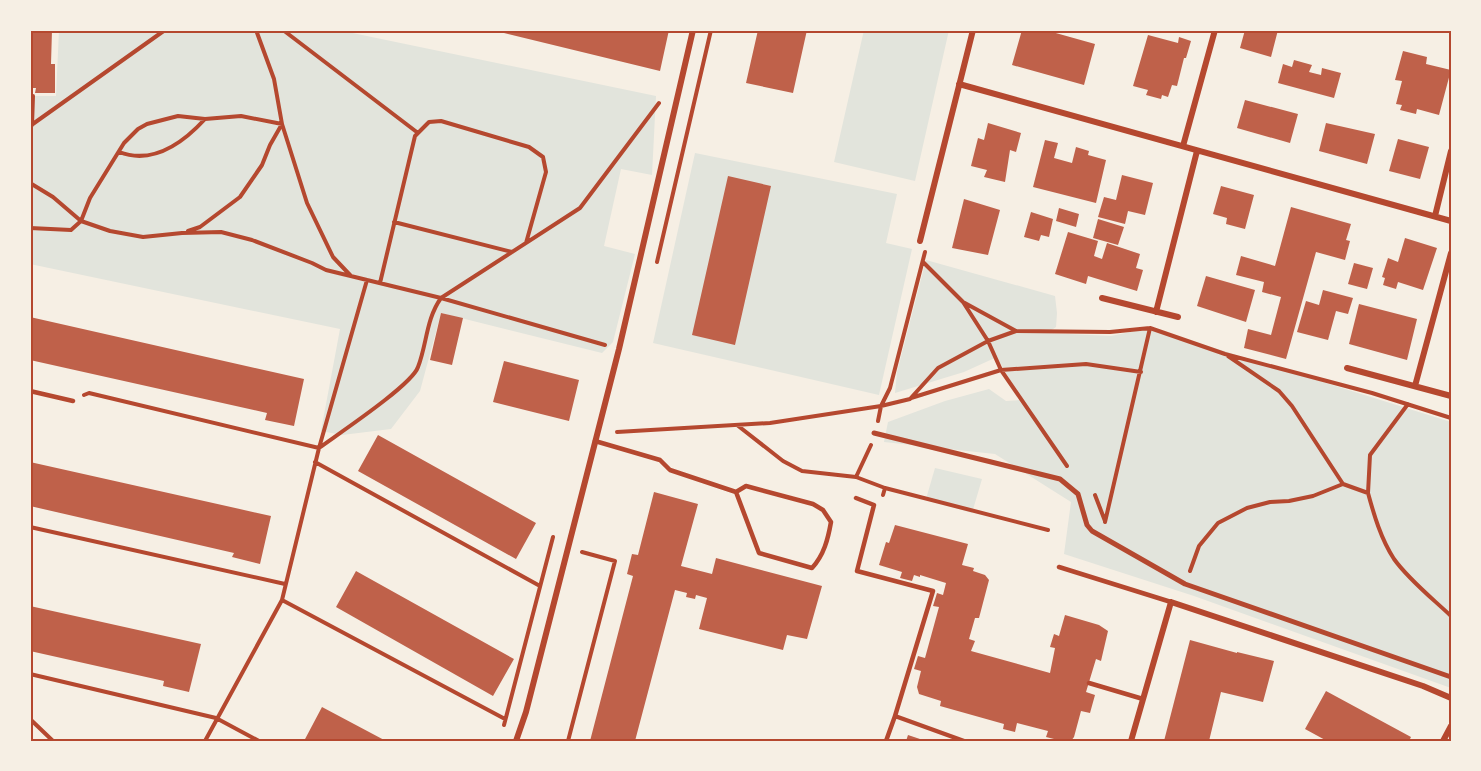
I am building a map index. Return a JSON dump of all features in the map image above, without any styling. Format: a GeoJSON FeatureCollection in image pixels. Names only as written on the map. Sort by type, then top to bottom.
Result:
{"type":"FeatureCollection","features":[{"type":"Feature","properties":{"kind":"street"},"geometry":{"type":"LineString","coordinates":[[516,741],[526,712],[619,349],[693,30]]}},
{"type":"Feature","properties":{"kind":"street"},"geometry":{"type":"LineString","coordinates":[[920,241],[973,30]]}},
{"type":"Feature","properties":{"kind":"street"},"geometry":{"type":"LineString","coordinates":[[1183,146],[1215,30]]}},
{"type":"Feature","properties":{"kind":"street"},"geometry":{"type":"LineString","coordinates":[[959,84],[1451,221]]}},
{"type":"Feature","properties":{"kind":"street"},"geometry":{"type":"LineString","coordinates":[[1156,312],[1197,150]]}},
{"type":"Feature","properties":{"kind":"street"},"geometry":{"type":"LineString","coordinates":[[1435,216],[1451,151]]}},
{"type":"Feature","properties":{"kind":"street"},"geometry":{"type":"LineString","coordinates":[[1415,386],[1451,253]]}},
{"type":"Feature","properties":{"kind":"street"},"geometry":{"type":"LineString","coordinates":[[1102,298],[1178,317]]}},
{"type":"Feature","properties":{"kind":"street"},"geometry":{"type":"LineString","coordinates":[[1347,368],[1451,396]]}},
{"type":"Feature","properties":{"kind":"street"},"geometry":{"type":"LineString","coordinates":[[874,433],[1060,479],[1078,494],[1087,525],[1101,538],[1185,584],[1451,677]]}},
{"type":"Feature","properties":{"kind":"street"},"geometry":{"type":"LineString","coordinates":[[1131,741],[1171,602],[1423,686],[1451,698]]}},
{"type":"Feature","properties":{"kind":"street"},"geometry":{"type":"LineString","coordinates":[[1443,741],[1451,726]]}},
{"type":"Feature","properties":{"kind":"lane"},"geometry":{"type":"LineString","coordinates":[[30,391],[73,401]]}},
{"type":"Feature","properties":{"kind":"lane"},"geometry":{"type":"LineString","coordinates":[[595,441],[660,460],[670,470],[736,492],[746,486],[813,504],[823,510],[831,522],[827,543],[818,562],[812,568],[759,553],[736,492]]}},
{"type":"Feature","properties":{"kind":"lane"},"geometry":{"type":"LineString","coordinates":[[856,498],[874,505],[857,571],[933,591],[886,741]]}},
{"type":"Feature","properties":{"kind":"lane"},"geometry":{"type":"LineString","coordinates":[[1059,567],[1171,602]]}},
{"type":"Feature","properties":{"kind":"lane"},"geometry":{"type":"LineString","coordinates":[[1089,683],[1143,699]]}},
{"type":"Feature","properties":{"kind":"lane"},"geometry":{"type":"LineString","coordinates":[[895,716],[964,741]]}},
{"type":"Feature","properties":{"kind":"path"},"geometry":{"type":"LineString","coordinates":[[31,126],[165,30]]}},
{"type":"Feature","properties":{"kind":"path"},"geometry":{"type":"LineString","coordinates":[[256,30],[274,79],[282,124],[307,203],[333,257],[352,276]]}},
{"type":"Feature","properties":{"kind":"path"},"geometry":{"type":"LineString","coordinates":[[283,30],[418,133]]}},
{"type":"Feature","properties":{"kind":"path"},"geometry":{"type":"LineString","coordinates":[[30,96],[33,96],[31,126]]}},
{"type":"Feature","properties":{"kind":"path"},"geometry":{"type":"LineString","coordinates":[[73,401],[89,393],[319,448],[403,386],[418,370],[432,310],[441,298],[580,208],[660,101]]}},
{"type":"Feature","properties":{"kind":"path"},"geometry":{"type":"LineString","coordinates":[[30,228],[71,230],[81,221],[90,198],[113,158],[131,135],[147,124],[178,116],[205,119],[241,116],[282,124]]}},
{"type":"Feature","properties":{"kind":"path"},"geometry":{"type":"LineString","coordinates":[[119,152],[139,157],[166,150],[192,134],[205,119]]}},
{"type":"Feature","properties":{"kind":"path"},"geometry":{"type":"LineString","coordinates":[[380,283],[415,136],[429,122],[441,121],[529,147],[543,157],[546,172],[525,244]]}},
{"type":"Feature","properties":{"kind":"path"},"geometry":{"type":"LineString","coordinates":[[182,233],[200,227],[240,197],[262,165],[282,124]]}},
{"type":"Feature","properties":{"kind":"path"},"geometry":{"type":"LineString","coordinates":[[30,183],[53,197],[81,221],[110,231],[143,237],[221,232],[252,240],[326,270],[441,298],[605,344],[602,355]]}},
{"type":"Feature","properties":{"kind":"path"},"geometry":{"type":"LineString","coordinates":[[394,222],[513,252]]}},
{"type":"Feature","properties":{"kind":"path"},"geometry":{"type":"LineString","coordinates":[[856,477],[868,455],[881,406],[890,388],[925,250]]}},
{"type":"Feature","properties":{"kind":"path"},"geometry":{"type":"LineString","coordinates":[[922,262],[963,302],[988,341],[1001,370],[1068,467]]}},
{"type":"Feature","properties":{"kind":"path"},"geometry":{"type":"LineString","coordinates":[[205,741],[282,600],[315,462],[367,280]]}},
{"type":"Feature","properties":{"kind":"path"},"geometry":{"type":"LineString","coordinates":[[963,302],[1016,332]]}},
{"type":"Feature","properties":{"kind":"path"},"geometry":{"type":"LineString","coordinates":[[1101,538],[1150,328],[1156,312]]}},
{"type":"Feature","properties":{"kind":"path"},"geometry":{"type":"LineString","coordinates":[[910,399],[938,368],[988,341],[1016,332],[1110,332],[1150,328],[1225,354],[1372,393],[1451,418]]}},
{"type":"Feature","properties":{"kind":"path"},"geometry":{"type":"LineString","coordinates":[[1225,354],[1279,391],[1292,406],[1343,484],[1368,493]]}},
{"type":"Feature","properties":{"kind":"path"},"geometry":{"type":"LineString","coordinates":[[615,432],[770,423],[881,406],[1001,370],[1086,364],[1141,372]]}},
{"type":"Feature","properties":{"kind":"path"},"geometry":{"type":"LineString","coordinates":[[1407,405],[1370,455],[1368,493],[1377,526],[1394,558],[1410,577],[1451,616]]}},
{"type":"Feature","properties":{"kind":"path"},"geometry":{"type":"LineString","coordinates":[[736,425],[783,461],[802,471],[856,477],[885,488],[1048,530]]}},
{"type":"Feature","properties":{"kind":"path"},"geometry":{"type":"LineString","coordinates":[[315,462],[540,586]]}},
{"type":"Feature","properties":{"kind":"path"},"geometry":{"type":"LineString","coordinates":[[1185,584],[1199,546],[1218,523],[1247,508],[1313,496],[1343,484]]}},
{"type":"Feature","properties":{"kind":"path"},"geometry":{"type":"LineString","coordinates":[[883,498],[885,488]]}},
{"type":"Feature","properties":{"kind":"path"},"geometry":{"type":"LineString","coordinates":[[1094,493],[1099,501],[1105,523],[1114,528]]}},
{"type":"Feature","properties":{"kind":"path"},"geometry":{"type":"LineString","coordinates":[[30,527],[285,584]]}},
{"type":"Feature","properties":{"kind":"path"},"geometry":{"type":"LineString","coordinates":[[502,730],[555,530]]}},
{"type":"Feature","properties":{"kind":"path"},"geometry":{"type":"LineString","coordinates":[[568,741],[615,561],[582,552]]}},
{"type":"Feature","properties":{"kind":"path"},"geometry":{"type":"LineString","coordinates":[[1180,566],[1200,574]]}},
{"type":"Feature","properties":{"kind":"path"},"geometry":{"type":"LineString","coordinates":[[282,600],[505,719]]}},
{"type":"Feature","properties":{"kind":"path"},"geometry":{"type":"LineString","coordinates":[[30,674],[216,718],[259,741]]}},
{"type":"Feature","properties":{"kind":"path"},"geometry":{"type":"LineString","coordinates":[[30,719],[53,741]]}},
{"type":"Feature","properties":{"kind":"shaded area"},"geometry":{"type":"Polygon","coordinates":[[[59,30],[338,30],[656,96],[652,175],[621,169],[604,246],[635,254],[613,342],[602,353],[441,313],[420,391],[391,429],[342,435],[321,431],[340,329],[30,264],[30,96],[56,96],[59,30]]]}},
{"type":"Feature","properties":{"kind":"shaded area"},"geometry":{"type":"Polygon","coordinates":[[[864,30],[949,30],[915,181],[834,162],[864,30]]]}},
{"type":"Feature","properties":{"kind":"shaded area"},"geometry":{"type":"Polygon","coordinates":[[[695,153],[897,194],[886,243],[912,249],[879,395],[653,343],[695,153]]]}},
{"type":"Feature","properties":{"kind":"shaded area"},"geometry":{"type":"Polygon","coordinates":[[[926,260],[1055,296],[1056,327],[1047,333],[1111,336],[1150,328],[1451,422],[1451,688],[1194,596],[1064,554],[1071,502],[995,454],[884,442],[888,422],[945,401],[989,389],[1006,401],[1021,400],[997,357],[964,372],[895,393],[897,372],[926,260]]]}},
{"type":"Feature","properties":{"kind":"shaded area"},"geometry":{"type":"Polygon","coordinates":[[[935,468],[982,479],[972,513],[926,499],[935,468]]]}},
{"type":"Feature","properties":{"kind":"building"},"geometry":{"type":"Polygon","coordinates":[[[30,30],[52,30],[51,64],[55,64],[55,93],[35,93],[36,88],[30,88],[30,30]]]}},
{"type":"Feature","properties":{"kind":"building"},"geometry":{"type":"Polygon","coordinates":[[[492,30],[669,30],[660,71],[492,30]]]}},
{"type":"Feature","properties":{"kind":"building"},"geometry":{"type":"Polygon","coordinates":[[[758,30],[807,30],[793,93],[746,83],[758,30]]]}},
{"type":"Feature","properties":{"kind":"building"},"geometry":{"type":"Polygon","coordinates":[[[1022,30],[1045,30],[1095,44],[1084,85],[1012,65],[1022,30]]]}},
{"type":"Feature","properties":{"kind":"building"},"geometry":{"type":"Polygon","coordinates":[[[1245,30],[1278,30],[1271,57],[1240,48],[1245,30]]]}},
{"type":"Feature","properties":{"kind":"building"},"geometry":{"type":"Polygon","coordinates":[[[1148,35],[1178,43],[1179,37],[1191,41],[1177,86],[1172,85],[1168,97],[1162,95],[1161,99],[1146,95],[1148,90],[1133,86],[1148,35]]]}},
{"type":"Feature","properties":{"kind":"building"},"geometry":{"type":"Polygon","coordinates":[[[1403,51],[1427,57],[1426,64],[1451,70],[1439,115],[1417,109],[1416,114],[1400,110],[1402,105],[1396,104],[1402,81],[1395,80],[1403,51]]]}},
{"type":"Feature","properties":{"kind":"building"},"geometry":{"type":"Polygon","coordinates":[[[1294,60],[1312,65],[1309,72],[1321,75],[1322,68],[1341,73],[1334,98],[1278,83],[1283,64],[1292,67],[1294,60]]]}},
{"type":"Feature","properties":{"kind":"building"},"geometry":{"type":"Polygon","coordinates":[[[1245,100],[1298,114],[1290,143],[1237,128],[1245,100]]]}},
{"type":"Feature","properties":{"kind":"building"},"geometry":{"type":"Polygon","coordinates":[[[988,123],[1021,133],[1016,152],[1010,150],[1005,182],[984,177],[987,170],[971,166],[978,138],[984,140],[988,123]]]}},
{"type":"Feature","properties":{"kind":"building"},"geometry":{"type":"Polygon","coordinates":[[[1326,123],[1375,134],[1367,164],[1319,151],[1326,123]]]}},
{"type":"Feature","properties":{"kind":"building"},"geometry":{"type":"Polygon","coordinates":[[[1398,139],[1429,147],[1420,179],[1389,171],[1398,139]]]}},
{"type":"Feature","properties":{"kind":"building"},"geometry":{"type":"Polygon","coordinates":[[[1045,140],[1058,143],[1054,158],[1072,163],[1076,147],[1089,151],[1088,155],[1106,160],[1096,203],[1033,187],[1045,140]]]}},
{"type":"Feature","properties":{"kind":"building"},"geometry":{"type":"Polygon","coordinates":[[[1122,175],[1153,183],[1145,215],[1128,211],[1125,224],[1098,217],[1104,197],[1116,200],[1122,175]]]}},
{"type":"Feature","properties":{"kind":"building"},"geometry":{"type":"Polygon","coordinates":[[[728,176],[771,186],[735,345],[692,335],[728,176]]]}},
{"type":"Feature","properties":{"kind":"building"},"geometry":{"type":"Polygon","coordinates":[[[1221,186],[1254,195],[1245,229],[1226,224],[1227,218],[1213,214],[1221,186]]]}},
{"type":"Feature","properties":{"kind":"building"},"geometry":{"type":"Polygon","coordinates":[[[964,199],[1000,210],[988,255],[952,248],[964,199]]]}},
{"type":"Feature","properties":{"kind":"building"},"geometry":{"type":"Polygon","coordinates":[[[1291,207],[1351,224],[1346,240],[1350,241],[1345,260],[1316,252],[1286,359],[1244,348],[1248,329],[1271,335],[1281,297],[1262,292],[1264,282],[1236,275],[1241,256],[1275,266],[1291,207]]]}},
{"type":"Feature","properties":{"kind":"building"},"geometry":{"type":"Polygon","coordinates":[[[1059,208],[1079,214],[1076,227],[1056,221],[1059,208]]]}},
{"type":"Feature","properties":{"kind":"building"},"geometry":{"type":"Polygon","coordinates":[[[1031,212],[1053,219],[1049,237],[1041,235],[1039,241],[1024,237],[1031,212]]]}},
{"type":"Feature","properties":{"kind":"building"},"geometry":{"type":"Polygon","coordinates":[[[1098,219],[1124,227],[1118,245],[1093,238],[1098,219]]]}},
{"type":"Feature","properties":{"kind":"building"},"geometry":{"type":"Polygon","coordinates":[[[1068,232],[1098,241],[1094,256],[1102,259],[1107,243],[1140,254],[1136,268],[1143,270],[1137,291],[1088,276],[1086,284],[1055,274],[1068,232]]]}},
{"type":"Feature","properties":{"kind":"building"},"geometry":{"type":"Polygon","coordinates":[[[1405,238],[1437,248],[1423,290],[1398,282],[1396,289],[1383,285],[1385,278],[1382,277],[1388,258],[1398,262],[1405,238]]]}},
{"type":"Feature","properties":{"kind":"building"},"geometry":{"type":"Polygon","coordinates":[[[1354,263],[1373,268],[1367,289],[1348,284],[1354,263]]]}},
{"type":"Feature","properties":{"kind":"building"},"geometry":{"type":"Polygon","coordinates":[[[1206,276],[1255,290],[1246,322],[1197,306],[1206,276]]]}},
{"type":"Feature","properties":{"kind":"building"},"geometry":{"type":"Polygon","coordinates":[[[1323,290],[1353,298],[1348,314],[1336,311],[1328,340],[1297,332],[1306,301],[1319,305],[1323,290]]]}},
{"type":"Feature","properties":{"kind":"building"},"geometry":{"type":"Polygon","coordinates":[[[1359,304],[1417,319],[1407,360],[1349,344],[1359,304]]]}},
{"type":"Feature","properties":{"kind":"building"},"geometry":{"type":"Polygon","coordinates":[[[441,313],[463,318],[452,365],[430,360],[441,313]]]}},
{"type":"Feature","properties":{"kind":"building"},"geometry":{"type":"Polygon","coordinates":[[[30,317],[304,379],[294,426],[265,420],[267,413],[30,360],[30,317]]]}},
{"type":"Feature","properties":{"kind":"building"},"geometry":{"type":"Polygon","coordinates":[[[504,361],[579,380],[569,421],[493,402],[504,361]]]}},
{"type":"Feature","properties":{"kind":"building"},"geometry":{"type":"Polygon","coordinates":[[[378,435],[536,523],[516,559],[358,471],[378,435]]]}},
{"type":"Feature","properties":{"kind":"building"},"geometry":{"type":"Polygon","coordinates":[[[30,462],[271,516],[260,564],[232,557],[234,553],[30,506],[30,462]]]}},
{"type":"Feature","properties":{"kind":"building"},"geometry":{"type":"Polygon","coordinates":[[[654,492],[698,504],[681,566],[712,574],[716,558],[822,586],[807,639],[787,635],[783,650],[699,629],[707,598],[696,595],[695,599],[686,597],[687,593],[675,590],[635,741],[590,741],[633,576],[627,574],[632,554],[638,555],[654,492]]]}},
{"type":"Feature","properties":{"kind":"building"},"geometry":{"type":"Polygon","coordinates":[[[895,525],[968,544],[962,565],[974,568],[973,571],[985,575],[989,580],[979,618],[975,618],[969,639],[975,641],[971,651],[1050,673],[1055,648],[1050,647],[1054,634],[1059,636],[1065,615],[1099,625],[1108,631],[1101,661],[1096,659],[1086,692],[1095,695],[1090,713],[1081,711],[1071,741],[1046,737],[1048,731],[1017,723],[1015,732],[1003,729],[1004,724],[940,706],[941,701],[919,694],[917,687],[921,671],[914,669],[918,656],[925,658],[939,607],[933,606],[937,593],[943,595],[946,583],[920,575],[920,577],[914,575],[912,581],[900,578],[902,572],[879,565],[886,542],[889,543],[895,525]]]}},
{"type":"Feature","properties":{"kind":"building"},"geometry":{"type":"Polygon","coordinates":[[[356,571],[514,659],[493,696],[336,607],[356,571]]]}},
{"type":"Feature","properties":{"kind":"building"},"geometry":{"type":"Polygon","coordinates":[[[30,606],[201,644],[189,692],[163,686],[164,681],[30,651],[30,606]]]}},
{"type":"Feature","properties":{"kind":"building"},"geometry":{"type":"Polygon","coordinates":[[[1190,640],[1274,661],[1263,702],[1221,692],[1209,741],[1164,741],[1190,640]]]}},
{"type":"Feature","properties":{"kind":"building"},"geometry":{"type":"Polygon","coordinates":[[[1326,691],[1411,737],[1409,741],[1327,741],[1305,729],[1326,691]]]}},
{"type":"Feature","properties":{"kind":"building"},"geometry":{"type":"Polygon","coordinates":[[[322,707],[386,741],[304,741],[322,707]]]}},
{"type":"Feature","properties":{"kind":"building"},"geometry":{"type":"Polygon","coordinates":[[[908,735],[926,741],[906,741],[908,735]]]}}]}
